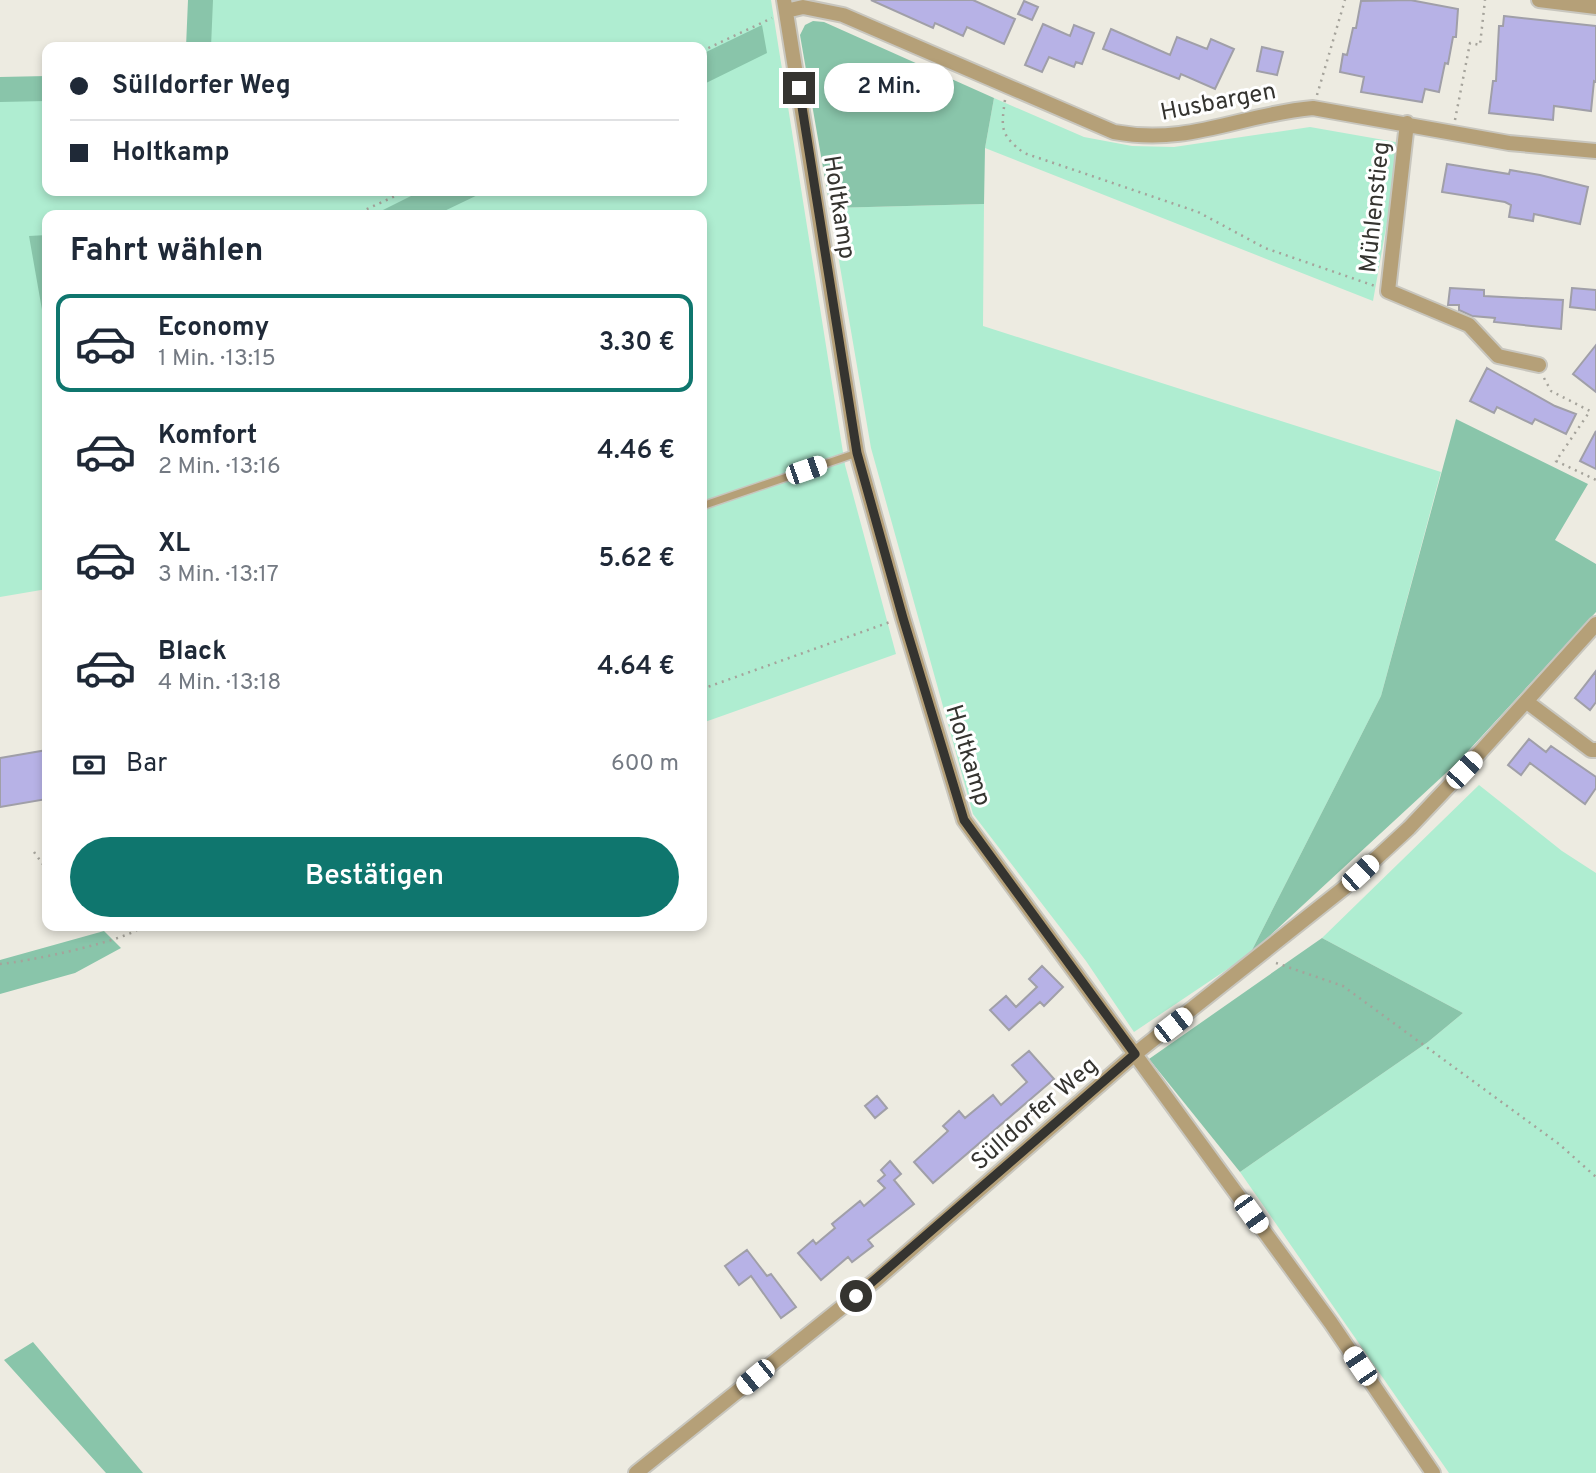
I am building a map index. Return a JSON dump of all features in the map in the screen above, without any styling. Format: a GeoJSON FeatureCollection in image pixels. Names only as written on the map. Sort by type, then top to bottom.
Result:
{"type":"FeatureCollection","features":[{"type":"Feature","properties":{"kind":"street"},"geometry":{"type":"LineString","coordinates":[[1539,0],[1596,7]]}},
{"type":"Feature","properties":{"kind":"street","name":"Husbargen"},"geometry":{"type":"LineString","coordinates":[[785,5],[844,15],[1114,132],[1143,137],[1204,132],[1280,111],[1313,108],[1509,143],[1596,151]]}},
{"type":"Feature","properties":{"kind":"street","name":"Holtkamp"},"geometry":{"type":"LineString","coordinates":[[785,5],[857,453],[964,820],[1331,1323],[1433,1473]]}},
{"type":"Feature","properties":{"kind":"street","name":"Mühlenstieg"},"geometry":{"type":"LineString","coordinates":[[1407,123],[1388,291],[1469,326],[1498,356],[1539,365]]}},
{"type":"Feature","properties":{"kind":"street","name":"Sülldorfer Weg"},"geometry":{"type":"LineString","coordinates":[[636,1473],[877,1279],[1135,1054],[1344,888],[1409,828],[1596,624]]}},
{"type":"Feature","properties":{"kind":"street"},"geometry":{"type":"LineString","coordinates":[[1527,702],[1580,743],[1596,750]]}},
{"type":"Feature","properties":{"kind":"lane"},"geometry":{"type":"LineString","coordinates":[[707,504],[857,453]]}},
{"type":"Feature","properties":{"kind":"path"},"geometry":{"type":"LineString","coordinates":[[1313,108],[1345,0]]}},
{"type":"Feature","properties":{"kind":"path"},"geometry":{"type":"LineString","coordinates":[[1453,133],[1470,43],[1480,45],[1485,0]]}},
{"type":"Feature","properties":{"kind":"path"},"geometry":{"type":"LineString","coordinates":[[707,48],[785,5]]}},
{"type":"Feature","properties":{"kind":"path"},"geometry":{"type":"LineString","coordinates":[[1007,86],[1002,125],[1009,141],[1024,153],[1198,212],[1265,248],[1388,291]]}},
{"type":"Feature","properties":{"kind":"path"},"geometry":{"type":"LineString","coordinates":[[365,210],[395,196]]}},
{"type":"Feature","properties":{"kind":"path"},"geometry":{"type":"LineString","coordinates":[[1539,365],[1551,391],[1590,411],[1556,461],[1596,480]]}},
{"type":"Feature","properties":{"kind":"path"},"geometry":{"type":"LineString","coordinates":[[707,688],[903,618]]}},
{"type":"Feature","properties":{"kind":"path"},"geometry":{"type":"LineString","coordinates":[[34,852],[42,863]]}},
{"type":"Feature","properties":{"kind":"path"},"geometry":{"type":"LineString","coordinates":[[0,964],[26,962],[126,931]]}},
{"type":"Feature","properties":{"kind":"path"},"geometry":{"type":"LineString","coordinates":[[1276,963],[1343,986],[1549,1136],[1596,1177]]}},
{"type":"Feature","properties":{"kind":"green space"},"geometry":{"type":"Polygon","coordinates":[[[188,0],[213,0],[211,42],[186,42],[188,0]]]}},
{"type":"Feature","properties":{"kind":"green space"},"geometry":{"type":"Polygon","coordinates":[[[203,0],[771,0],[845,465],[896,654],[707,721],[707,210],[42,210],[42,590],[0,597],[0,95],[42,94],[42,196],[707,196],[707,42],[202,42],[203,0]]]}},
{"type":"Feature","properties":{"kind":"green space"},"geometry":{"type":"Polygon","coordinates":[[[813,21],[824,22],[994,98],[985,148],[984,204],[830,208],[800,35],[805,25],[813,21]]]}},
{"type":"Feature","properties":{"kind":"green space"},"geometry":{"type":"Polygon","coordinates":[[[762,25],[767,53],[707,83],[707,52],[762,25]]]}},
{"type":"Feature","properties":{"kind":"green space"},"geometry":{"type":"Polygon","coordinates":[[[42,76],[42,101],[0,102],[0,77],[42,76]]]}},
{"type":"Feature","properties":{"kind":"green space"},"geometry":{"type":"Polygon","coordinates":[[[994,98],[1084,137],[1132,146],[1174,147],[1310,127],[1401,143],[1373,301],[985,148],[994,98]]]}},
{"type":"Feature","properties":{"kind":"green space"},"geometry":{"type":"Polygon","coordinates":[[[411,196],[476,196],[446,210],[383,210],[411,196]]]}},
{"type":"Feature","properties":{"kind":"green space"},"geometry":{"type":"Polygon","coordinates":[[[984,204],[983,326],[1441,472],[1381,696],[1250,954],[1134,1032],[1086,961],[973,814],[871,448],[830,208],[984,204]]]}},
{"type":"Feature","properties":{"kind":"green space"},"geometry":{"type":"Polygon","coordinates":[[[42,235],[42,310],[29,236],[42,235]]]}},
{"type":"Feature","properties":{"kind":"green space"},"geometry":{"type":"Polygon","coordinates":[[[1456,419],[1588,484],[1555,540],[1596,564],[1596,612],[1459,761],[1250,954],[1381,696],[1456,419]]]}},
{"type":"Feature","properties":{"kind":"green space"},"geometry":{"type":"Polygon","coordinates":[[[1479,785],[1562,851],[1596,873],[1596,1473],[1449,1473],[1240,1172],[1428,1042],[1463,1013],[1322,938],[1479,785]]]}},
{"type":"Feature","properties":{"kind":"green space"},"geometry":{"type":"Polygon","coordinates":[[[104,931],[121,948],[75,973],[0,994],[0,960],[104,931]]]}},
{"type":"Feature","properties":{"kind":"green space"},"geometry":{"type":"Polygon","coordinates":[[[1322,938],[1463,1013],[1428,1042],[1240,1172],[1149,1059],[1322,938]]]}},
{"type":"Feature","properties":{"kind":"green space"},"geometry":{"type":"Polygon","coordinates":[[[33,1342],[143,1473],[106,1473],[4,1360],[33,1342]]]}},
{"type":"Feature","properties":{"kind":"building"},"geometry":{"type":"Polygon","coordinates":[[[871,0],[973,0],[1015,19],[1004,44],[967,27],[963,36],[935,23],[933,28],[871,0]]]}},
{"type":"Feature","properties":{"kind":"building"},"geometry":{"type":"Polygon","coordinates":[[[1410,0],[1458,9],[1456,37],[1453,37],[1439,92],[1425,89],[1422,102],[1361,92],[1364,77],[1340,72],[1343,54],[1347,55],[1353,28],[1356,28],[1361,1],[1410,0]]]}},
{"type":"Feature","properties":{"kind":"building"},"geometry":{"type":"Polygon","coordinates":[[[1024,1],[1038,7],[1032,20],[1018,14],[1024,1]]]}},
{"type":"Feature","properties":{"kind":"building"},"geometry":{"type":"Polygon","coordinates":[[[1504,16],[1596,26],[1596,82],[1594,81],[1591,111],[1554,106],[1553,120],[1489,113],[1493,81],[1496,81],[1499,26],[1503,26],[1504,16]]]}},
{"type":"Feature","properties":{"kind":"building"},"geometry":{"type":"Polygon","coordinates":[[[1043,24],[1070,36],[1074,25],[1094,33],[1082,64],[1076,62],[1074,67],[1049,57],[1042,72],[1025,65],[1043,24]]]}},
{"type":"Feature","properties":{"kind":"building"},"geometry":{"type":"Polygon","coordinates":[[[1111,29],[1170,55],[1177,37],[1207,49],[1211,39],[1234,49],[1215,89],[1181,74],[1179,79],[1103,49],[1111,29]]]}},
{"type":"Feature","properties":{"kind":"building"},"geometry":{"type":"Polygon","coordinates":[[[1262,47],[1283,52],[1277,75],[1257,71],[1262,47]]]}},
{"type":"Feature","properties":{"kind":"building"},"geometry":{"type":"Polygon","coordinates":[[[1447,164],[1509,174],[1510,170],[1588,187],[1580,224],[1534,214],[1533,221],[1509,217],[1511,205],[1505,202],[1442,192],[1447,164]]]}},
{"type":"Feature","properties":{"kind":"building"},"geometry":{"type":"Polygon","coordinates":[[[1450,288],[1484,290],[1484,296],[1563,300],[1561,329],[1494,322],[1495,318],[1472,316],[1459,310],[1459,305],[1448,305],[1450,288]]]}},
{"type":"Feature","properties":{"kind":"building"},"geometry":{"type":"Polygon","coordinates":[[[1572,288],[1596,290],[1596,310],[1570,307],[1572,288]]]}},
{"type":"Feature","properties":{"kind":"building"},"geometry":{"type":"Polygon","coordinates":[[[1596,345],[1596,392],[1573,374],[1596,345]]]}},
{"type":"Feature","properties":{"kind":"building"},"geometry":{"type":"Polygon","coordinates":[[[1487,368],[1555,406],[1576,414],[1566,434],[1535,419],[1532,424],[1497,407],[1494,413],[1470,401],[1487,368]]]}},
{"type":"Feature","properties":{"kind":"building"},"geometry":{"type":"Polygon","coordinates":[[[1596,431],[1596,469],[1580,461],[1596,431]]]}},
{"type":"Feature","properties":{"kind":"building"},"geometry":{"type":"Polygon","coordinates":[[[1596,671],[1596,702],[1590,710],[1575,698],[1596,671]]]}},
{"type":"Feature","properties":{"kind":"building"},"geometry":{"type":"Polygon","coordinates":[[[1529,739],[1546,752],[1551,746],[1596,777],[1596,788],[1585,804],[1530,763],[1521,775],[1508,765],[1529,739]]]}},
{"type":"Feature","properties":{"kind":"building"},"geometry":{"type":"Polygon","coordinates":[[[42,751],[42,800],[0,807],[0,758],[42,751]]]}},
{"type":"Feature","properties":{"kind":"building"},"geometry":{"type":"Polygon","coordinates":[[[1042,966],[1063,987],[1044,1006],[1040,1002],[1009,1030],[990,1010],[1006,996],[1016,1007],[1037,987],[1029,979],[1042,966]]]}},
{"type":"Feature","properties":{"kind":"building"},"geometry":{"type":"Polygon","coordinates":[[[1029,1051],[1054,1079],[933,1183],[914,1162],[948,1131],[943,1126],[959,1111],[965,1118],[993,1095],[1001,1105],[1027,1082],[1012,1065],[1029,1051]]]}},
{"type":"Feature","properties":{"kind":"building"},"geometry":{"type":"Polygon","coordinates":[[[877,1096],[887,1108],[875,1118],[865,1106],[877,1096]]]}},
{"type":"Feature","properties":{"kind":"building"},"geometry":{"type":"Polygon","coordinates":[[[890,1161],[901,1174],[894,1180],[914,1204],[868,1240],[873,1246],[852,1262],[848,1257],[821,1280],[798,1253],[813,1240],[816,1244],[835,1228],[832,1224],[860,1201],[864,1206],[885,1188],[878,1181],[885,1175],[881,1170],[890,1161]]]}},
{"type":"Feature","properties":{"kind":"building"},"geometry":{"type":"Polygon","coordinates":[[[747,1250],[767,1276],[771,1274],[796,1307],[781,1318],[751,1276],[739,1285],[725,1266],[747,1250]]]}},
{"type":"Feature","properties":{"kind":"route"},"geometry":{"type":"LineString","coordinates":[[799,88],[857,453],[964,820],[1135,1054],[856,1296]]}}]}
